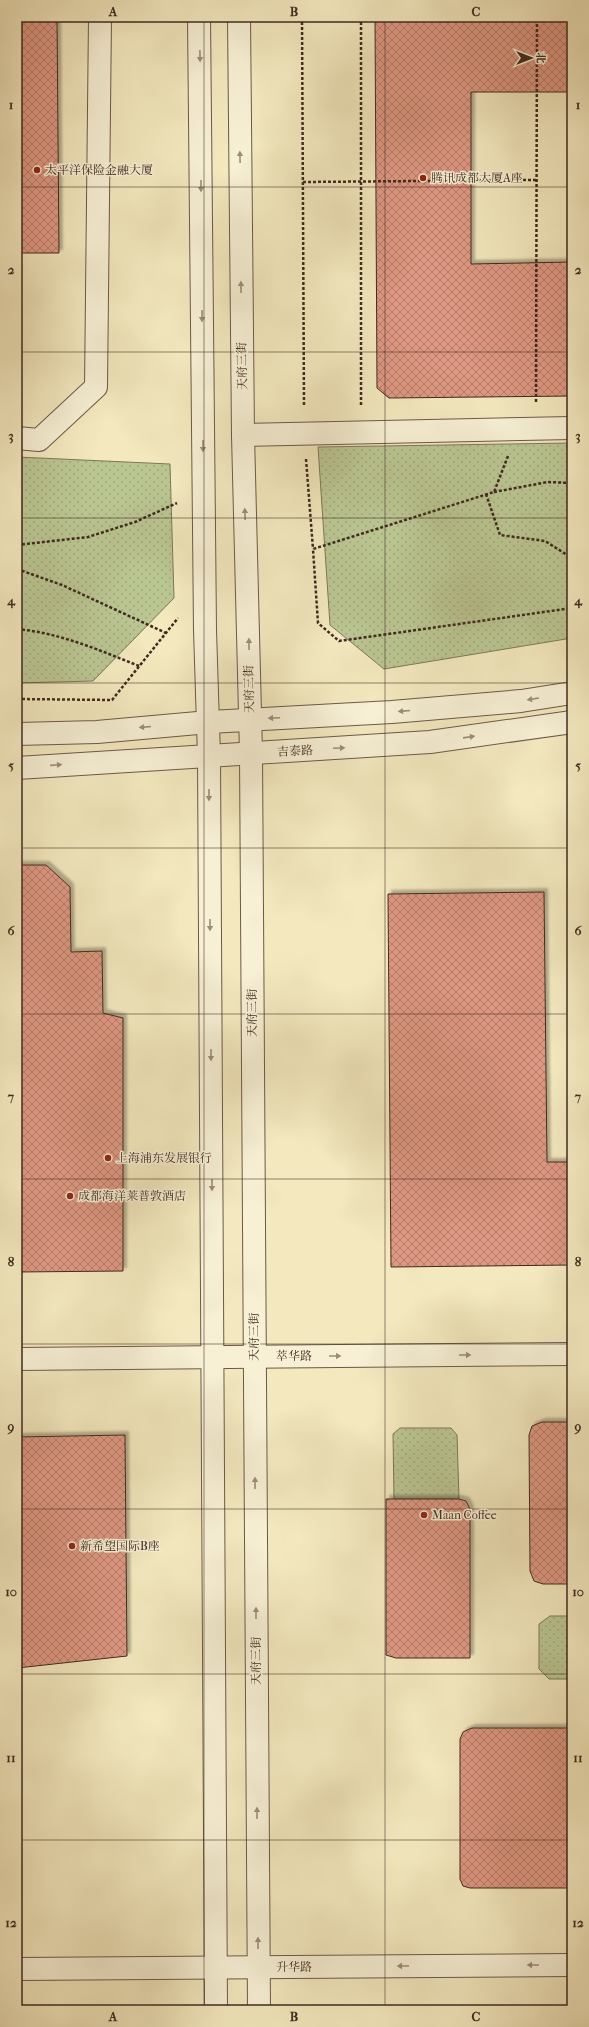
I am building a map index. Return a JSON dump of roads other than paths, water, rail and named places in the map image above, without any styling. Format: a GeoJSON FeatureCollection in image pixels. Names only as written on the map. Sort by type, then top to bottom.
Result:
{"type":"FeatureCollection","features":[{"type":"Feature","properties":{"kind":"street"},"geometry":{"type":"LineString","coordinates":[[17,438],[39,440],[96,387],[100,17]]}},
{"type":"Feature","properties":{"kind":"street"},"geometry":{"type":"LineString","coordinates":[[200,17],[205,630],[209,756],[216,2010]]}},
{"type":"Feature","properties":{"kind":"street","name":"天府三街"},"geometry":{"type":"LineString","coordinates":[[239,17],[243,435],[251,753],[259,2010]]}},
{"type":"Feature","properties":{"kind":"street"},"geometry":{"type":"LineString","coordinates":[[243,435],[572,428]]}},
{"type":"Feature","properties":{"kind":"street"},"geometry":{"type":"LineString","coordinates":[[17,734],[97,732],[250,719],[399,712],[521,701],[572,693]]}},
{"type":"Feature","properties":{"kind":"street","name":"吉泰路"},"geometry":{"type":"LineString","coordinates":[[17,768],[430,742],[572,722]]}},
{"type":"Feature","properties":{"kind":"street","name":"萃华路"},"geometry":{"type":"LineString","coordinates":[[17,1359],[572,1354]]}},
{"type":"Feature","properties":{"kind":"street","name":"升华路"},"geometry":{"type":"LineString","coordinates":[[17,1969],[572,1965]]}},
{"type":"Feature","properties":{"kind":"place","name":"太平洋保险金融大厦"},"geometry":{"type":"Point","coordinates":[37,170]}},
{"type":"Feature","properties":{"kind":"place","name":"腾讯成都大厦A座"},"geometry":{"type":"Point","coordinates":[423,178]}},
{"type":"Feature","properties":{"kind":"place","name":"上海浦东发展银行"},"geometry":{"type":"Point","coordinates":[108,1158]}},
{"type":"Feature","properties":{"kind":"place","name":"成都海洋莱普敦酒店"},"geometry":{"type":"Point","coordinates":[70,1196]}},
{"type":"Feature","properties":{"kind":"place","name":"Maan Coffee"},"geometry":{"type":"Point","coordinates":[424,1515]}},
{"type":"Feature","properties":{"kind":"place","name":"新希望国际B座"},"geometry":{"type":"Point","coordinates":[72,1546]}}]}
